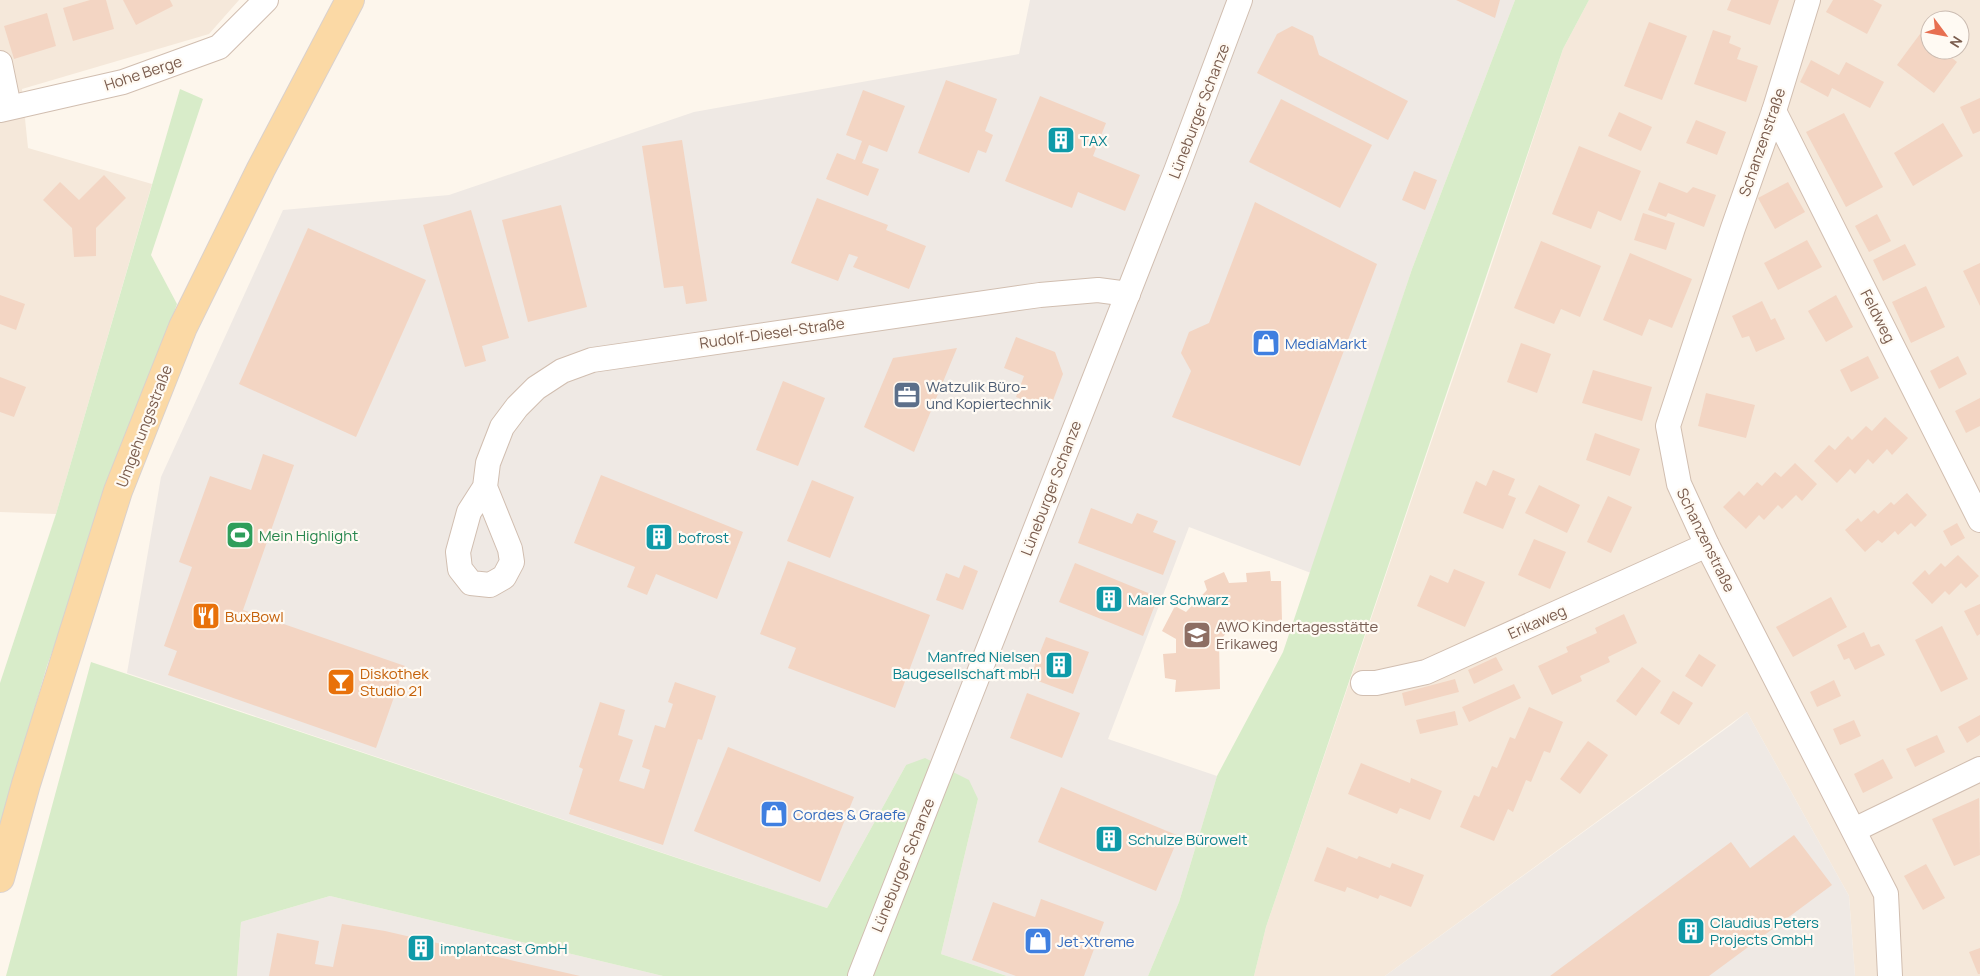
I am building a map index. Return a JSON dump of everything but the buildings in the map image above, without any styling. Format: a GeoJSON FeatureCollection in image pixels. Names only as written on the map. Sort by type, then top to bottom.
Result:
{"type":"FeatureCollection","features":[{"type":"Feature","properties":{"kind":"main road","name":"Umgehungsstraße"},"geometry":{"type":"LineString","coordinates":[[0,878],[26,784],[118,491],[183,327],[261,169],[350,0]]}},
{"type":"Feature","properties":{"kind":"street","name":"Hohe Berge"},"geometry":{"type":"LineString","coordinates":[[5,108],[123,82],[219,48],[266,0]]}},
{"type":"Feature","properties":{"kind":"street","name":"Lüneburger Schanze"},"geometry":{"type":"LineString","coordinates":[[860,976],[1128,294],[1240,0]]}},
{"type":"Feature","properties":{"kind":"street","name":"Schanzenstraße"},"geometry":{"type":"LineString","coordinates":[[1808,0],[1774,112],[1729,237],[1668,426],[1679,484],[1707,545],[1886,894],[1890,976]]}},
{"type":"Feature","properties":{"kind":"street"},"geometry":{"type":"LineString","coordinates":[[0,63],[5,108]]}},
{"type":"Feature","properties":{"kind":"street","name":"Feldweg"},"geometry":{"type":"LineString","coordinates":[[1774,112],[1979,518]]}},
{"type":"Feature","properties":{"kind":"street","name":"Rudolf-Diesel-Straße"},"geometry":{"type":"LineString","coordinates":[[484,487],[488,463],[502,427],[517,407],[536,388],[562,371],[592,360],[1040,295],[1098,290],[1128,294]]}},
{"type":"Feature","properties":{"kind":"street","name":"Erikaweg"},"geometry":{"type":"LineString","coordinates":[[1363,683],[1376,683],[1426,672],[1707,545]]}},
{"type":"Feature","properties":{"kind":"street"},"geometry":{"type":"LineString","coordinates":[[1854,830],[1980,769]]}},
{"type":"Feature","properties":{"kind":"shaded area"},"geometry":{"type":"Polygon","coordinates":[[[0,0],[239,0],[209,34],[22,89],[28,148],[152,184],[56,514],[0,512],[0,0]]]}},
{"type":"Feature","properties":{"kind":"shaded area"},"geometry":{"type":"Polygon","coordinates":[[[1030,0],[1515,0],[1412,269],[1311,573],[1189,527],[1108,739],[1217,776],[1179,902],[1148,976],[1007,976],[941,954],[978,799],[906,765],[827,908],[127,673],[161,477],[283,210],[449,195],[694,112],[1019,54],[1030,0]]]}},
{"type":"Feature","properties":{"kind":"shaded area"},"geometry":{"type":"Polygon","coordinates":[[[1589,0],[1980,0],[1980,976],[1855,976],[1849,896],[1747,712],[1385,976],[1254,976],[1266,927],[1563,49],[1589,0]]]}},
{"type":"Feature","properties":{"kind":"shaded area"},"geometry":{"type":"Polygon","coordinates":[[[1747,712],[1849,896],[1855,976],[1385,976],[1731,725],[1747,712]]]}},
{"type":"Feature","properties":{"kind":"shaded area"},"geometry":{"type":"Polygon","coordinates":[[[330,896],[663,976],[237,976],[241,922],[330,896]]]}},
{"type":"Feature","properties":{"kind":"green space"},"geometry":{"type":"Polygon","coordinates":[[[1515,0],[1589,0],[1563,49],[1266,927],[1254,976],[1148,976],[1179,902],[1217,776],[1283,652],[1412,269],[1515,0]]]}},
{"type":"Feature","properties":{"kind":"green space"},"geometry":{"type":"Polygon","coordinates":[[[180,89],[203,99],[151,255],[177,304],[47,666],[0,825],[0,683],[56,514],[180,89]]]}},
{"type":"Feature","properties":{"kind":"green space"},"geometry":{"type":"Polygon","coordinates":[[[91,662],[827,908],[906,765],[925,758],[969,780],[978,799],[941,954],[1007,976],[663,976],[330,896],[241,922],[237,976],[6,976],[91,662]]]}},
{"type":"Feature","properties":{"kind":"place","name":"TAX"},"geometry":{"type":"Point","coordinates":[1061,140]}},
{"type":"Feature","properties":{"kind":"place","name":"MediaMarkt"},"geometry":{"type":"Point","coordinates":[1266,343]}},
{"type":"Feature","properties":{"kind":"place","name":"Watzulik Büro- und Kopiertechnik"},"geometry":{"type":"Point","coordinates":[907,395]}},
{"type":"Feature","properties":{"kind":"place","name":"Mein Highlight"},"geometry":{"type":"Point","coordinates":[240,535]}},
{"type":"Feature","properties":{"kind":"place","name":"bofrost"},"geometry":{"type":"Point","coordinates":[659,537]}},
{"type":"Feature","properties":{"kind":"place","name":"Maler Schwarz"},"geometry":{"type":"Point","coordinates":[1109,599]}},
{"type":"Feature","properties":{"kind":"place","name":"BuxBowl"},"geometry":{"type":"Point","coordinates":[206,616]}},
{"type":"Feature","properties":{"kind":"place","name":"AWO Kindertagesstätte Erikaweg"},"geometry":{"type":"Point","coordinates":[1197,635]}},
{"type":"Feature","properties":{"kind":"place","name":"Manfred Nielsen Baugesellschaft mbH"},"geometry":{"type":"Point","coordinates":[1059,665]}},
{"type":"Feature","properties":{"kind":"place","name":"Diskothek Studio 21"},"geometry":{"type":"Point","coordinates":[341,682]}},
{"type":"Feature","properties":{"kind":"place","name":"Cordes & Graefe"},"geometry":{"type":"Point","coordinates":[774,814]}},
{"type":"Feature","properties":{"kind":"place","name":"Schulze Bürowelt"},"geometry":{"type":"Point","coordinates":[1109,839]}},
{"type":"Feature","properties":{"kind":"place","name":"Claudius Peters Projects GmbH"},"geometry":{"type":"Point","coordinates":[1691,931]}},
{"type":"Feature","properties":{"kind":"place","name":"Jet-Xtreme"},"geometry":{"type":"Point","coordinates":[1038,941]}},
{"type":"Feature","properties":{"kind":"place","name":"implantcast GmbH"},"geometry":{"type":"Point","coordinates":[421,948]}}]}
